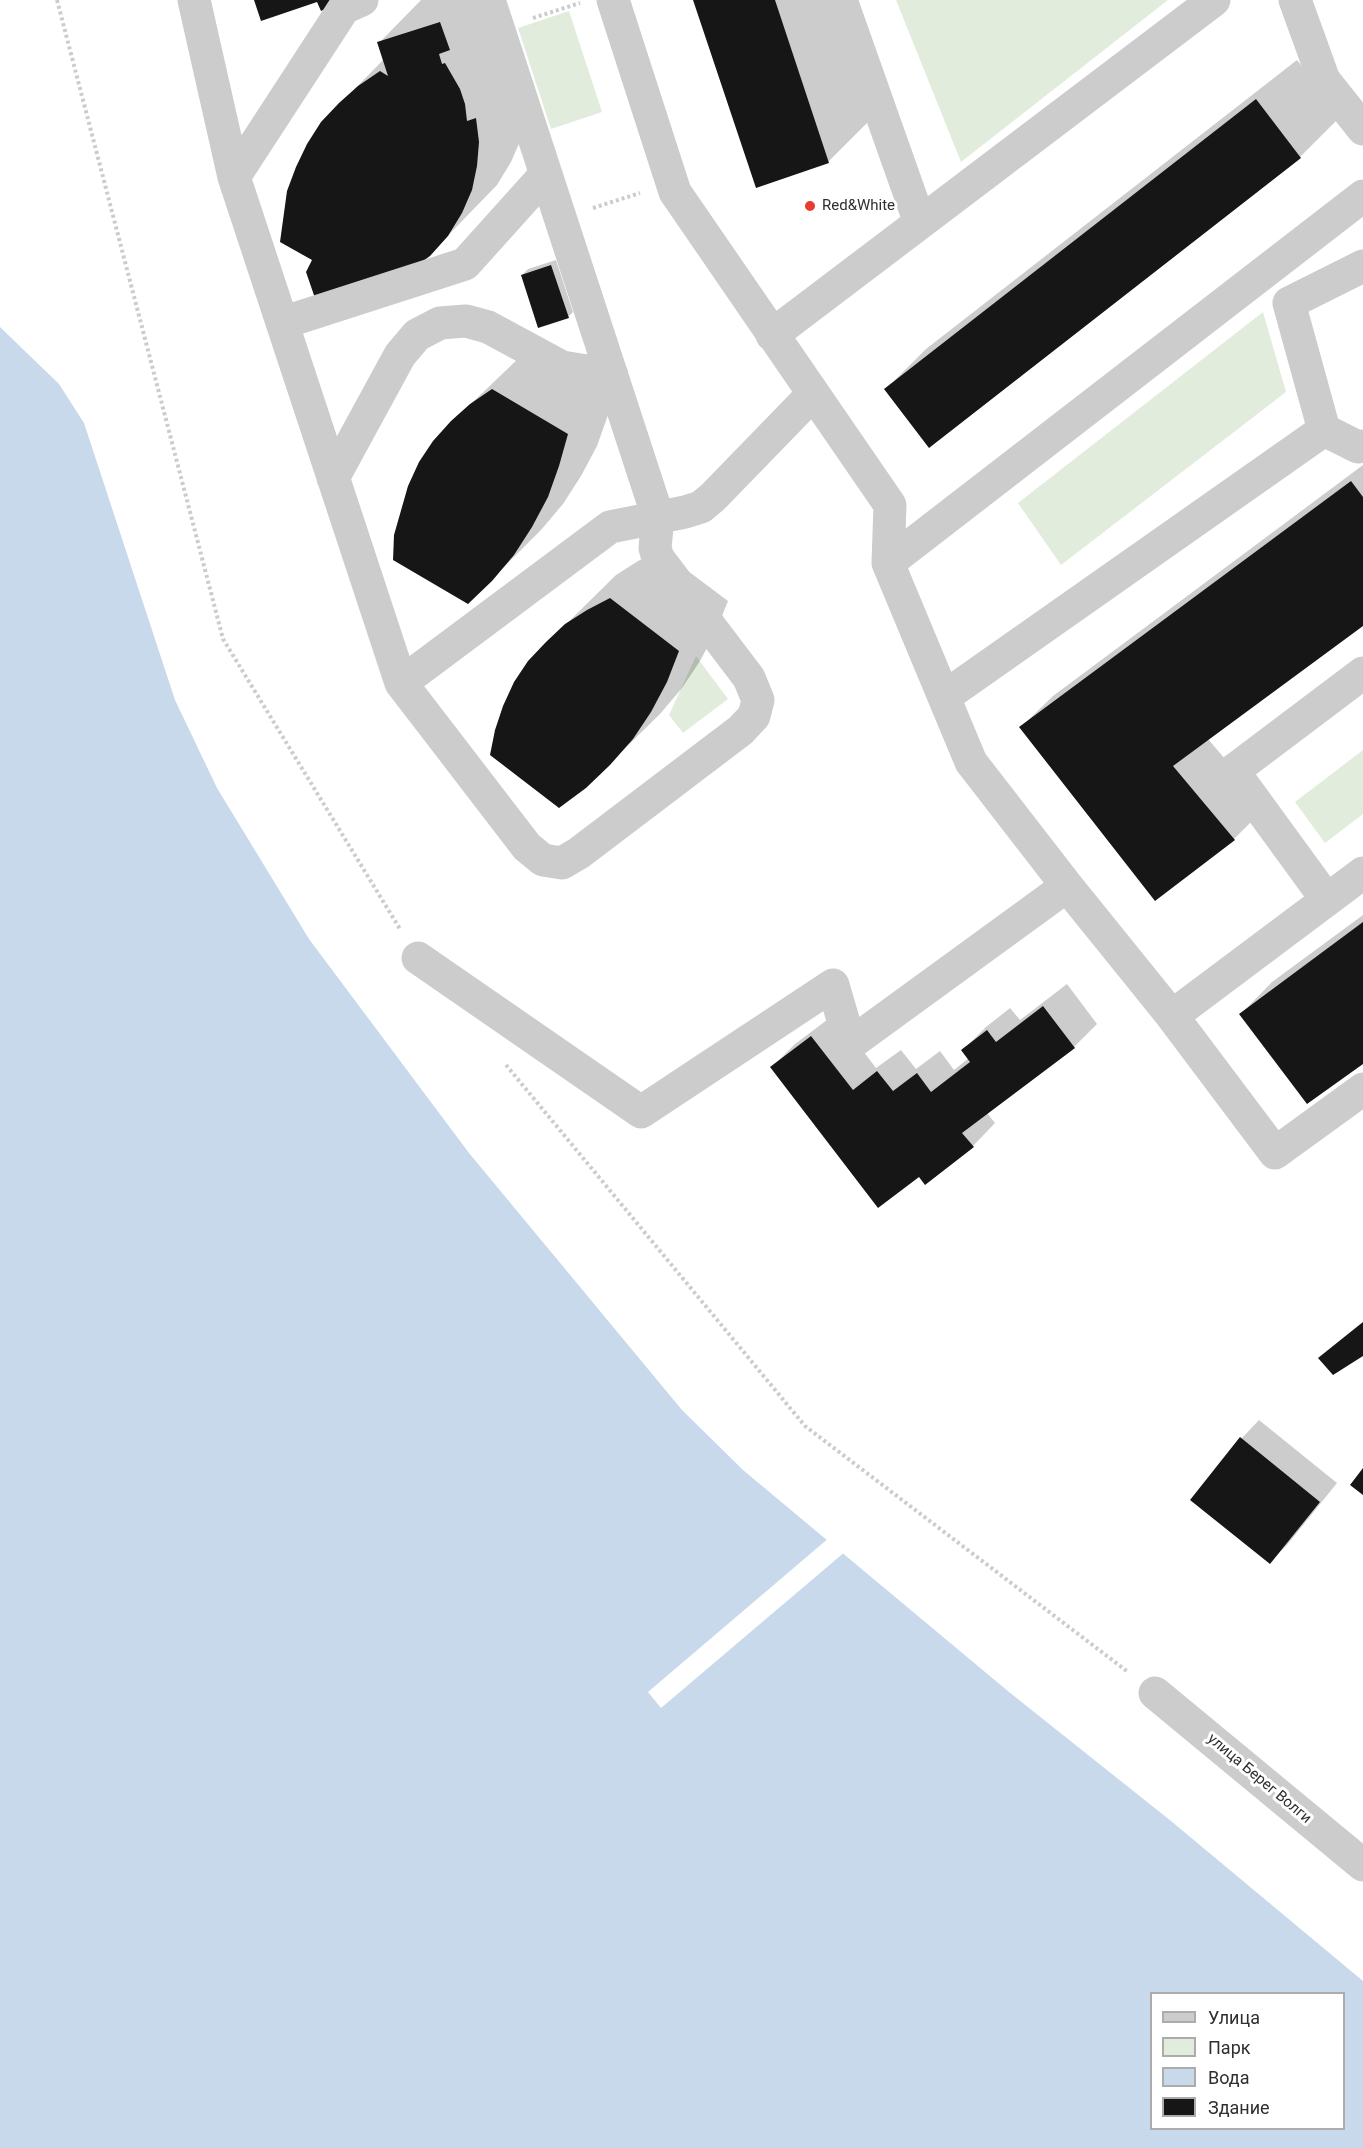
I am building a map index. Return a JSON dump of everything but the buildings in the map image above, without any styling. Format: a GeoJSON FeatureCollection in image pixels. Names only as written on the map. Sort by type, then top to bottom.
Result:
{"type":"FeatureCollection","features":[{"type":"Feature","properties":{"kind":"street"},"geometry":{"type":"LineString","coordinates":[[194,0],[234,177],[401,682],[527,846],[543,860],[562,863],[579,853],[741,730],[754,716],[758,700],[748,678],[658,558],[654,548],[658,517],[489,0]]}},
{"type":"Feature","properties":{"kind":"street"},"geometry":{"type":"LineString","coordinates":[[234,177],[344,9],[362,0]]}},
{"type":"Feature","properties":{"kind":"street"},"geometry":{"type":"LineString","coordinates":[[612,0],[675,192],[890,504],[888,563],[970,762],[1172,1016],[1275,1153],[1363,1089]]}},
{"type":"Feature","properties":{"kind":"street"},"geometry":{"type":"LineString","coordinates":[[841,0],[920,223]]}},
{"type":"Feature","properties":{"kind":"street"},"geometry":{"type":"LineString","coordinates":[[772,335],[1214,0]]}},
{"type":"Feature","properties":{"kind":"street"},"geometry":{"type":"LineString","coordinates":[[1295,0],[1324,80],[1363,129]]}},
{"type":"Feature","properties":{"kind":"street"},"geometry":{"type":"LineString","coordinates":[[282,323],[465,264],[546,174]]}},
{"type":"Feature","properties":{"kind":"street"},"geometry":{"type":"LineString","coordinates":[[888,563],[1363,196]]}},
{"type":"Feature","properties":{"kind":"street"},"geometry":{"type":"LineString","coordinates":[[1363,266],[1289,303],[1324,430],[1358,447],[1363,446]]}},
{"type":"Feature","properties":{"kind":"street"},"geometry":{"type":"LineString","coordinates":[[333,478],[400,355],[417,335],[440,323],[466,321],[488,327],[562,367],[612,375]]}},
{"type":"Feature","properties":{"kind":"street"},"geometry":{"type":"LineString","coordinates":[[401,682],[610,527],[701,507],[813,394]]}},
{"type":"Feature","properties":{"kind":"street"},"geometry":{"type":"LineString","coordinates":[[944,698],[1324,430]]}},
{"type":"Feature","properties":{"kind":"street"},"geometry":{"type":"LineString","coordinates":[[1327,900],[1233,771],[1363,673]]}},
{"type":"Feature","properties":{"kind":"street"},"geometry":{"type":"LineString","coordinates":[[1172,1016],[1363,873]]}},
{"type":"Feature","properties":{"kind":"street"},"geometry":{"type":"LineString","coordinates":[[418,958],[641,1112],[833,985],[849,1044],[1068,886]]}},
{"type":"Feature","properties":{"kind":"street","name":"улица Берег Волги"},"geometry":{"type":"LineString","coordinates":[[1155,1692],[1363,1864]]}},
{"type":"Feature","properties":{"kind":"path"},"geometry":{"type":"LineString","coordinates":[[57,0],[223,639],[418,958]]}},
{"type":"Feature","properties":{"kind":"path"},"geometry":{"type":"LineString","coordinates":[[524,21],[589,0]]}},
{"type":"Feature","properties":{"kind":"path"},"geometry":{"type":"LineString","coordinates":[[561,218],[672,182]]}},
{"type":"Feature","properties":{"kind":"path"},"geometry":{"type":"LineString","coordinates":[[502,1059],[805,1426],[1155,1692]]}},
{"type":"Feature","properties":{"kind":"green space"},"geometry":{"type":"Polygon","coordinates":[[[896,0],[1168,0],[961,162],[896,0]]]}},
{"type":"Feature","properties":{"kind":"green space"},"geometry":{"type":"Polygon","coordinates":[[[569,11],[602,112],[551,129],[518,28],[569,11]]]}},
{"type":"Feature","properties":{"kind":"green space"},"geometry":{"type":"Polygon","coordinates":[[[1263,312],[1286,392],[1061,565],[1018,503],[1263,312]]]}},
{"type":"Feature","properties":{"kind":"green space"},"geometry":{"type":"Polygon","coordinates":[[[696,656],[728,699],[683,733],[669,715],[696,656]]]}},
{"type":"Feature","properties":{"kind":"green space"},"geometry":{"type":"Polygon","coordinates":[[[1363,750],[1363,814],[1325,843],[1295,802],[1363,750]]]}},
{"type":"Feature","properties":{"kind":"water"},"geometry":{"type":"Polygon","coordinates":[[[0,327],[59,384],[84,423],[175,700],[217,788],[309,939],[469,1153],[682,1410],[743,1470],[1009,1692],[1171,1821],[1363,1981],[1363,2148],[0,2148],[0,327]]]}},
{"type":"Feature","properties":{"kind":"pier"},"geometry":{"type":"Polygon","coordinates":[[[830,1537],[846,1551],[661,1708],[648,1692],[830,1537]]]}},
{"type":"Feature","properties":{"kind":"place","name":"Red&White"},"geometry":{"type":"Point","coordinates":[810,206]}}]}
